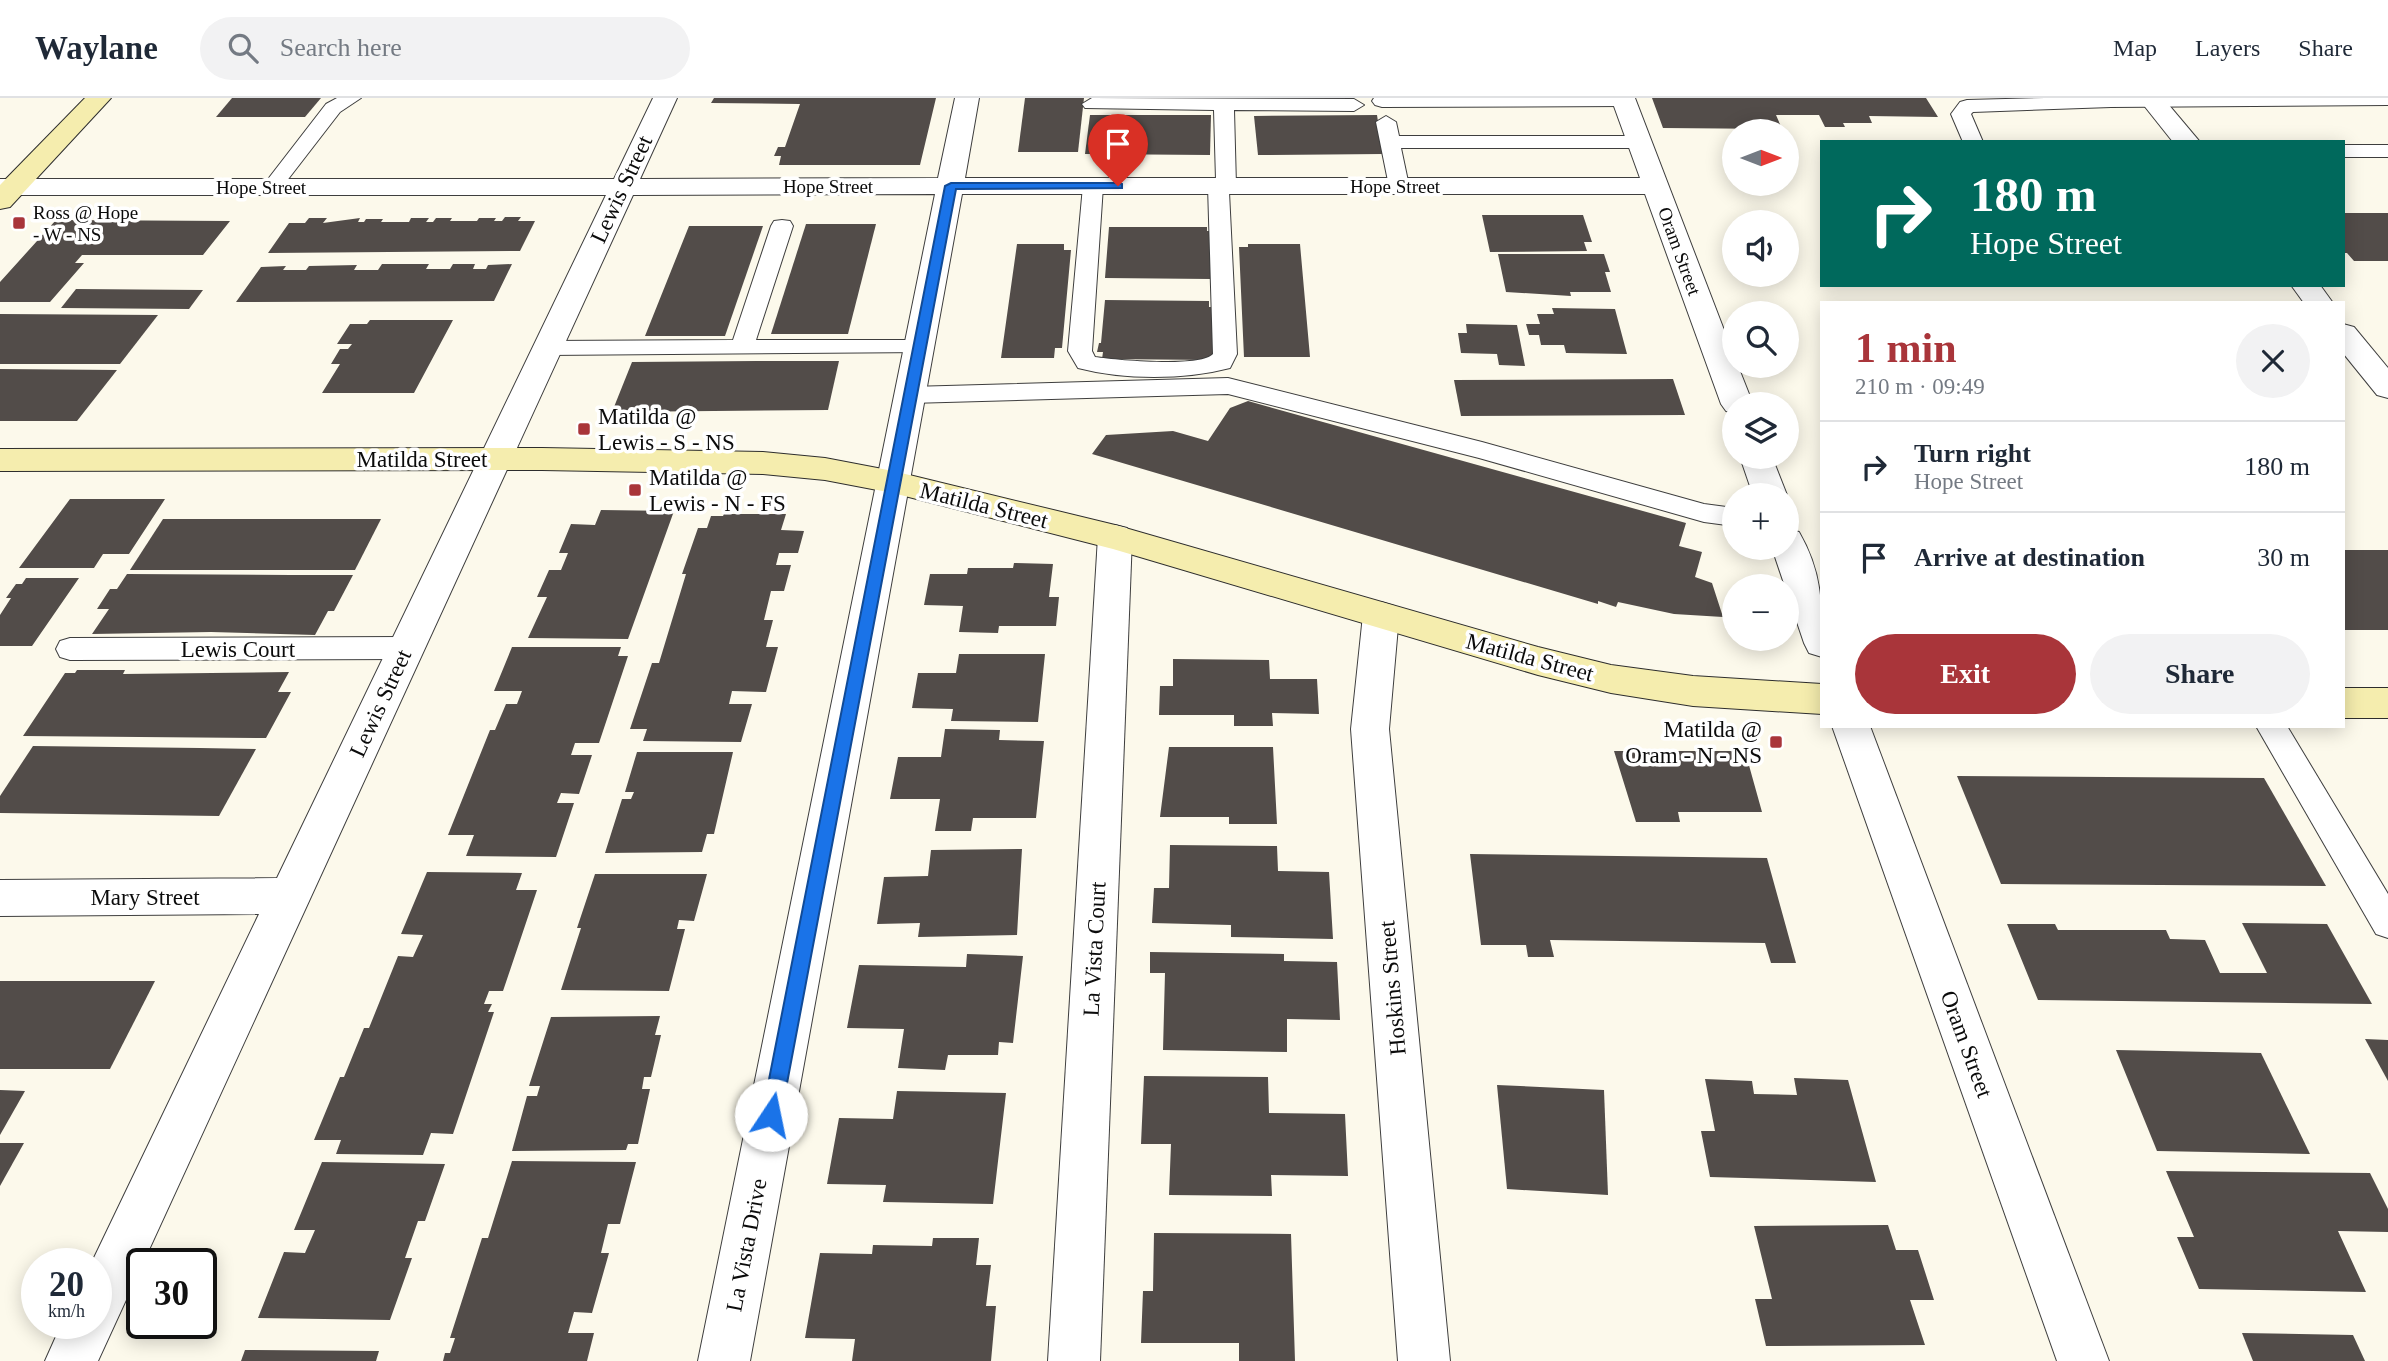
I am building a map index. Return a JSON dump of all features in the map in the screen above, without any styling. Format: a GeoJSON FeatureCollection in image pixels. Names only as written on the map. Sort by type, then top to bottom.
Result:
{"type":"FeatureCollection","features":[{"type":"Feature","properties":{"kind":"street"},"geometry":{"type":"LineString","coordinates":[[4,192],[99,98]]}},
{"type":"Feature","properties":{"kind":"street","name":"Lewis Street"},"geometry":{"type":"LineString","coordinates":[[112,1274],[665,98]]}},
{"type":"Feature","properties":{"kind":"street","name":"La Vista Drive"},"geometry":{"type":"LineString","coordinates":[[724,1361],[967,98]]}},
{"type":"Feature","properties":{"kind":"street","name":"Oram Street"},"geometry":{"type":"LineString","coordinates":[[1624,99],[1733,392]]}},
{"type":"Feature","properties":{"kind":"street"},"geometry":{"type":"LineString","coordinates":[[2152,100],[2185,140]]}},
{"type":"Feature","properties":{"kind":"street","name":"Hope Street"},"geometry":{"type":"LineString","coordinates":[[4,192],[272,187],[1656,186]]}},
{"type":"Feature","properties":{"kind":"street"},"geometry":{"type":"LineString","coordinates":[[2307,287],[2317,301]]}},
{"type":"Feature","properties":{"kind":"street"},"geometry":{"type":"LineString","coordinates":[[2345,335],[2388,388]]}},
{"type":"Feature","properties":{"kind":"street","name":"Matilda Street"},"geometry":{"type":"LineString","coordinates":[[0,460],[495,458],[763,463],[825,469],[893,482],[1115,537],[1611,679],[1693,691],[1820,699]]}},
{"type":"Feature","properties":{"kind":"street","name":"La Vista Court"},"geometry":{"type":"LineString","coordinates":[[1074,1361],[1115,537]]}},
{"type":"Feature","properties":{"kind":"street"},"geometry":{"type":"LineString","coordinates":[[1794,560],[1820,637]]}},
{"type":"Feature","properties":{"kind":"street","name":"Hoskins Street"},"geometry":{"type":"LineString","coordinates":[[1381,615],[1370,729],[1424,1361]]}},
{"type":"Feature","properties":{"kind":"street"},"geometry":{"type":"LineString","coordinates":[[2345,703],[2388,703]]}},
{"type":"Feature","properties":{"kind":"street","name":"Oram Street"},"geometry":{"type":"LineString","coordinates":[[1852,728],[2082,1361]]}},
{"type":"Feature","properties":{"kind":"street","name":"Mary Street"},"geometry":{"type":"LineString","coordinates":[[0,898],[289,896]]}},
{"type":"Feature","properties":{"kind":"street"},"geometry":{"type":"LineString","coordinates":[[71,1361],[81,1339]]}},
{"type":"Feature","properties":{"kind":"lane"},"geometry":{"type":"LineString","coordinates":[[272,187],[332,108],[351,98]]}},
{"type":"Feature","properties":{"kind":"lane"},"geometry":{"type":"LineString","coordinates":[[1399,186],[1382,99],[1624,99]]}},
{"type":"Feature","properties":{"kind":"lane"},"geometry":{"type":"LineString","coordinates":[[1972,140],[1961,114],[1967,106],[2100,100],[2388,99]]}},
{"type":"Feature","properties":{"kind":"lane"},"geometry":{"type":"LineString","coordinates":[[1093,104],[1354,105]]}},
{"type":"Feature","properties":{"kind":"lane"},"geometry":{"type":"LineString","coordinates":[[1093,186],[1080,351],[1086,363],[1106,366],[1205,366],[1222,363],[1225,354],[1222,186],[1224,104]]}},
{"type":"Feature","properties":{"kind":"lane"},"geometry":{"type":"LineString","coordinates":[[1390,142],[1640,142]]}},
{"type":"Feature","properties":{"kind":"lane"},"geometry":{"type":"LineString","coordinates":[[2345,151],[2388,151]]}},
{"type":"Feature","properties":{"kind":"lane"},"geometry":{"type":"LineString","coordinates":[[742,347],[782,226]]}},
{"type":"Feature","properties":{"kind":"lane"},"geometry":{"type":"LineString","coordinates":[[547,348],[920,347]]}},
{"type":"Feature","properties":{"kind":"lane"},"geometry":{"type":"LineString","coordinates":[[910,395],[1228,386],[1482,450],[1704,513],[1722,515]]}},
{"type":"Feature","properties":{"kind":"lane","name":"Lewis Court"},"geometry":{"type":"LineString","coordinates":[[70,649],[406,648]]}},
{"type":"Feature","properties":{"kind":"lane"},"geometry":{"type":"LineString","coordinates":[[2272,728],[2388,924]]}},
{"type":"Feature","properties":{"kind":"building"},"geometry":{"type":"Polygon","coordinates":[[[232,98],[321,98],[305,117],[216,117],[232,98]]]}},
{"type":"Feature","properties":{"kind":"building"},"geometry":{"type":"Polygon","coordinates":[[[714,98],[936,98],[920,165],[779,165],[781,156],[774,156],[778,147],[785,147],[800,104],[711,103],[714,98]]]}},
{"type":"Feature","properties":{"kind":"building"},"geometry":{"type":"Polygon","coordinates":[[[1025,98],[1084,98],[1078,152],[1018,152],[1025,98]]]}},
{"type":"Feature","properties":{"kind":"building"},"geometry":{"type":"Polygon","coordinates":[[[1652,98],[1926,98],[1938,117],[1869,116],[1872,123],[1843,123],[1845,127],[1825,127],[1819,115],[1776,115],[1778,119],[1722,119],[1722,128],[1663,128],[1652,98]]]}},
{"type":"Feature","properties":{"kind":"building"},"geometry":{"type":"Polygon","coordinates":[[[1090,115],[1211,115],[1210,155],[1085,154],[1090,115]]]}},
{"type":"Feature","properties":{"kind":"building"},"geometry":{"type":"Polygon","coordinates":[[[1377,115],[1383,154],[1258,155],[1254,116],[1377,115]]]}},
{"type":"Feature","properties":{"kind":"building"},"geometry":{"type":"Polygon","coordinates":[[[2345,213],[2388,213],[2388,261],[2354,261],[2347,253],[2345,213]]]}},
{"type":"Feature","properties":{"kind":"building"},"geometry":{"type":"Polygon","coordinates":[[[1482,215],[1583,215],[1592,242],[1584,242],[1587,251],[1490,252],[1482,215]]]}},
{"type":"Feature","properties":{"kind":"building"},"geometry":{"type":"Polygon","coordinates":[[[505,217],[521,217],[518,221],[535,221],[520,251],[268,253],[289,223],[305,223],[309,218],[327,218],[323,223],[360,218],[358,222],[383,219],[381,222],[409,222],[411,218],[429,218],[426,222],[433,222],[436,218],[477,221],[479,218],[496,218],[494,221],[502,221],[505,217]]]}},
{"type":"Feature","properties":{"kind":"building"},"geometry":{"type":"Polygon","coordinates":[[[56,220],[230,221],[203,255],[82,255],[75,263],[84,263],[50,302],[0,302],[0,282],[56,220]]]}},
{"type":"Feature","properties":{"kind":"building"},"geometry":{"type":"Polygon","coordinates":[[[806,224],[876,224],[848,334],[771,334],[806,224]]]}},
{"type":"Feature","properties":{"kind":"building"},"geometry":{"type":"Polygon","coordinates":[[[689,226],[763,226],[725,336],[645,336],[689,226]]]}},
{"type":"Feature","properties":{"kind":"building"},"geometry":{"type":"Polygon","coordinates":[[[1109,227],[1207,227],[1207,231],[1213,231],[1214,273],[1210,273],[1210,279],[1105,278],[1109,227]]]}},
{"type":"Feature","properties":{"kind":"building"},"geometry":{"type":"Polygon","coordinates":[[[1017,244],[1064,244],[1064,250],[1071,250],[1062,348],[1055,348],[1054,358],[1001,358],[1017,244]]]}},
{"type":"Feature","properties":{"kind":"building"},"geometry":{"type":"Polygon","coordinates":[[[1248,244],[1300,244],[1310,357],[1244,357],[1239,247],[1248,247],[1248,244]]]}},
{"type":"Feature","properties":{"kind":"building"},"geometry":{"type":"Polygon","coordinates":[[[1498,254],[1604,254],[1610,272],[1605,272],[1611,292],[1570,292],[1571,296],[1506,292],[1498,254]]]}},
{"type":"Feature","properties":{"kind":"building"},"geometry":{"type":"Polygon","coordinates":[[[382,264],[429,264],[426,269],[450,269],[453,264],[475,264],[473,269],[486,269],[488,265],[512,264],[494,301],[236,302],[261,267],[286,266],[283,270],[306,270],[309,266],[357,265],[354,270],[378,270],[382,264]]]}},
{"type":"Feature","properties":{"kind":"building"},"geometry":{"type":"Polygon","coordinates":[[[76,289],[203,290],[189,309],[61,308],[76,289]]]}},
{"type":"Feature","properties":{"kind":"building"},"geometry":{"type":"Polygon","coordinates":[[[1105,300],[1209,301],[1209,307],[1215,307],[1217,354],[1213,354],[1212,360],[1102,359],[1103,352],[1097,352],[1101,343],[1105,300]]]}},
{"type":"Feature","properties":{"kind":"building"},"geometry":{"type":"Polygon","coordinates":[[[1552,308],[1615,309],[1627,354],[1566,353],[1564,345],[1541,345],[1539,335],[1529,335],[1526,324],[1540,324],[1537,314],[1554,314],[1552,308]]]}},
{"type":"Feature","properties":{"kind":"building"},"geometry":{"type":"Polygon","coordinates":[[[0,314],[158,315],[120,364],[0,364],[0,314]]]}},
{"type":"Feature","properties":{"kind":"building"},"geometry":{"type":"Polygon","coordinates":[[[370,320],[453,320],[414,393],[322,393],[340,364],[331,364],[340,349],[348,349],[352,344],[337,344],[350,324],[367,324],[370,320]]]}},
{"type":"Feature","properties":{"kind":"building"},"geometry":{"type":"Polygon","coordinates":[[[1466,324],[1517,325],[1525,366],[1499,365],[1497,354],[1461,353],[1458,333],[1467,333],[1466,324]]]}},
{"type":"Feature","properties":{"kind":"building"},"geometry":{"type":"Polygon","coordinates":[[[839,361],[828,410],[612,412],[632,362],[839,361]]]}},
{"type":"Feature","properties":{"kind":"building"},"geometry":{"type":"Polygon","coordinates":[[[0,369],[117,370],[77,421],[0,421],[0,369]]]}},
{"type":"Feature","properties":{"kind":"building"},"geometry":{"type":"Polygon","coordinates":[[[1673,379],[1685,415],[1461,416],[1454,380],[1673,379]]]}},
{"type":"Feature","properties":{"kind":"building"},"geometry":{"type":"Polygon","coordinates":[[[1248,401],[1686,523],[1679,546],[1702,552],[1695,577],[1712,583],[1722,617],[1674,614],[1618,602],[1616,607],[1598,601],[1598,604],[1092,454],[1106,435],[1173,431],[1208,441],[1230,408],[1248,401]]]}},
{"type":"Feature","properties":{"kind":"building"},"geometry":{"type":"Polygon","coordinates":[[[70,499],[165,499],[129,554],[103,554],[94,568],[19,568],[70,499]]]}},
{"type":"Feature","properties":{"kind":"building"},"geometry":{"type":"Polygon","coordinates":[[[601,510],[674,511],[628,639],[528,638],[547,597],[537,597],[549,570],[561,570],[568,553],[559,553],[571,524],[595,525],[601,510]]]}},
{"type":"Feature","properties":{"kind":"building"},"geometry":{"type":"Polygon","coordinates":[[[786,514],[781,530],[804,531],[798,553],[779,553],[776,565],[791,565],[784,591],[771,591],[764,620],[773,620],[766,647],[778,647],[766,692],[732,691],[729,704],[752,704],[741,742],[643,741],[647,729],[630,729],[652,663],[659,663],[686,574],[682,574],[698,528],[707,528],[711,516],[786,514]]]}},
{"type":"Feature","properties":{"kind":"building"},"geometry":{"type":"Polygon","coordinates":[[[163,519],[381,519],[355,570],[130,570],[163,519]]]}},
{"type":"Feature","properties":{"kind":"building"},"geometry":{"type":"Polygon","coordinates":[[[2345,550],[2388,550],[2388,630],[2345,630],[2345,550]]]}},
{"type":"Feature","properties":{"kind":"building"},"geometry":{"type":"Polygon","coordinates":[[[1014,563],[1053,564],[1049,597],[1059,597],[1056,626],[999,626],[998,633],[959,632],[963,606],[924,605],[930,574],[967,574],[968,568],[1013,568],[1014,563]]]}},
{"type":"Feature","properties":{"kind":"building"},"geometry":{"type":"Polygon","coordinates":[[[127,574],[353,575],[334,611],[328,611],[315,635],[211,632],[92,634],[109,609],[97,609],[110,589],[117,589],[127,574]]]}},
{"type":"Feature","properties":{"kind":"building"},"geometry":{"type":"Polygon","coordinates":[[[26,578],[79,578],[32,646],[0,646],[0,615],[11,598],[6,598],[16,584],[22,584],[26,578]]]}},
{"type":"Feature","properties":{"kind":"building"},"geometry":{"type":"Polygon","coordinates":[[[512,647],[621,647],[618,656],[628,656],[599,743],[575,743],[571,755],[592,755],[579,794],[561,793],[557,803],[574,803],[556,857],[466,856],[474,835],[448,835],[490,730],[495,730],[506,704],[517,704],[522,691],[494,691],[512,647]]]}},
{"type":"Feature","properties":{"kind":"building"},"geometry":{"type":"Polygon","coordinates":[[[959,654],[1045,654],[1038,722],[951,721],[953,709],[912,708],[918,673],[956,673],[959,654]]]}},
{"type":"Feature","properties":{"kind":"building"},"geometry":{"type":"Polygon","coordinates":[[[1173,659],[1269,660],[1270,679],[1317,679],[1319,714],[1272,713],[1273,726],[1234,726],[1234,715],[1159,715],[1160,686],[1173,686],[1173,659]]]}},
{"type":"Feature","properties":{"kind":"building"},"geometry":{"type":"Polygon","coordinates":[[[77,670],[125,670],[123,674],[289,672],[278,692],[291,692],[266,738],[23,736],[65,673],[75,673],[77,670]]]}},
{"type":"Feature","properties":{"kind":"building"},"geometry":{"type":"Polygon","coordinates":[[[945,729],[1000,730],[999,740],[1044,741],[1036,818],[973,818],[971,831],[935,831],[940,799],[890,799],[898,757],[941,757],[945,729]]]}},
{"type":"Feature","properties":{"kind":"building"},"geometry":{"type":"Polygon","coordinates":[[[33,746],[256,749],[219,816],[0,813],[0,796],[33,746]]]}},
{"type":"Feature","properties":{"kind":"building"},"geometry":{"type":"Polygon","coordinates":[[[1169,747],[1273,747],[1277,824],[1229,824],[1229,817],[1160,817],[1169,747]]]}},
{"type":"Feature","properties":{"kind":"building"},"geometry":{"type":"Polygon","coordinates":[[[1614,751],[1745,751],[1762,812],[1678,812],[1680,822],[1636,822],[1614,751]]]}},
{"type":"Feature","properties":{"kind":"building"},"geometry":{"type":"Polygon","coordinates":[[[637,752],[733,752],[714,834],[707,834],[702,852],[605,853],[622,799],[631,799],[634,792],[625,792],[637,752]]]}},
{"type":"Feature","properties":{"kind":"building"},"geometry":{"type":"Polygon","coordinates":[[[1957,776],[2264,778],[2326,886],[2001,884],[1957,776]]]}},
{"type":"Feature","properties":{"kind":"building"},"geometry":{"type":"Polygon","coordinates":[[[1170,845],[1277,846],[1278,871],[1329,872],[1333,939],[1231,937],[1231,925],[1152,923],[1154,888],[1169,888],[1170,845]]]}},
{"type":"Feature","properties":{"kind":"building"},"geometry":{"type":"Polygon","coordinates":[[[1022,849],[1017,935],[918,937],[920,923],[877,924],[884,877],[928,876],[931,850],[1022,849]]]}},
{"type":"Feature","properties":{"kind":"building"},"geometry":{"type":"Polygon","coordinates":[[[1470,854],[1767,858],[1796,963],[1771,963],[1765,943],[1550,940],[1554,957],[1528,957],[1526,945],[1481,945],[1470,854]]]}},
{"type":"Feature","properties":{"kind":"building"},"geometry":{"type":"Polygon","coordinates":[[[427,872],[522,873],[516,890],[537,890],[503,991],[489,991],[484,1004],[492,1004],[488,1012],[494,1012],[453,1134],[431,1133],[423,1155],[336,1154],[341,1140],[314,1140],[364,1028],[369,1028],[398,956],[413,957],[423,935],[401,934],[427,872]]]}},
{"type":"Feature","properties":{"kind":"building"},"geometry":{"type":"Polygon","coordinates":[[[595,874],[707,874],[694,921],[679,920],[677,929],[685,929],[669,991],[561,990],[595,874]]]}},
{"type":"Feature","properties":{"kind":"building"},"geometry":{"type":"Polygon","coordinates":[[[2242,923],[2327,924],[2372,1004],[2038,1000],[2007,924],[2055,924],[2058,930],[2166,930],[2170,939],[2205,940],[2220,973],[2267,973],[2242,923]]]}},
{"type":"Feature","properties":{"kind":"building"},"geometry":{"type":"Polygon","coordinates":[[[1150,952],[1284,954],[1284,961],[1337,962],[1340,1020],[1287,1019],[1287,1052],[1163,1050],[1165,973],[1150,973],[1150,952]]]}},
{"type":"Feature","properties":{"kind":"building"},"geometry":{"type":"Polygon","coordinates":[[[967,954],[1023,956],[1013,1043],[999,1042],[998,1055],[948,1055],[945,1070],[898,1068],[904,1029],[847,1028],[859,965],[966,967],[967,954]]]}},
{"type":"Feature","properties":{"kind":"building"},"geometry":{"type":"Polygon","coordinates":[[[0,981],[155,981],[110,1069],[0,1069],[0,981]]]}},
{"type":"Feature","properties":{"kind":"building"},"geometry":{"type":"Polygon","coordinates":[[[660,1016],[655,1035],[661,1035],[651,1077],[644,1077],[642,1089],[650,1089],[638,1144],[628,1144],[626,1150],[512,1151],[527,1096],[537,1096],[540,1086],[529,1086],[551,1017],[660,1016]]]}},
{"type":"Feature","properties":{"kind":"building"},"geometry":{"type":"Polygon","coordinates":[[[2365,1039],[2388,1040],[2388,1081],[2365,1039]]]}},
{"type":"Feature","properties":{"kind":"building"},"geometry":{"type":"Polygon","coordinates":[[[2116,1050],[2261,1053],[2310,1154],[2157,1151],[2116,1050]]]}},
{"type":"Feature","properties":{"kind":"building"},"geometry":{"type":"Polygon","coordinates":[[[1144,1076],[1268,1077],[1269,1113],[1345,1114],[1348,1176],[1271,1175],[1272,1196],[1169,1195],[1171,1144],[1141,1144],[1144,1076]]]}},
{"type":"Feature","properties":{"kind":"building"},"geometry":{"type":"Polygon","coordinates":[[[1794,1078],[1848,1080],[1876,1182],[1710,1177],[1701,1131],[1715,1131],[1705,1079],[1752,1081],[1754,1094],[1797,1095],[1794,1078]]]}},
{"type":"Feature","properties":{"kind":"building"},"geometry":{"type":"Polygon","coordinates":[[[1497,1085],[1604,1090],[1608,1195],[1507,1189],[1497,1085]]]}},
{"type":"Feature","properties":{"kind":"building"},"geometry":{"type":"Polygon","coordinates":[[[0,1090],[25,1091],[0,1135],[0,1090]]]}},
{"type":"Feature","properties":{"kind":"building"},"geometry":{"type":"Polygon","coordinates":[[[897,1091],[1006,1093],[993,1204],[883,1202],[886,1185],[827,1184],[839,1118],[893,1119],[897,1091]]]}},
{"type":"Feature","properties":{"kind":"building"},"geometry":{"type":"Polygon","coordinates":[[[0,1143],[24,1143],[0,1186],[0,1143]]]}},
{"type":"Feature","properties":{"kind":"building"},"geometry":{"type":"Polygon","coordinates":[[[512,1161],[636,1162],[620,1224],[608,1224],[601,1253],[609,1253],[592,1313],[574,1312],[568,1333],[594,1333],[587,1361],[443,1361],[445,1353],[450,1353],[455,1338],[450,1338],[482,1238],[488,1238],[512,1161]]]}},
{"type":"Feature","properties":{"kind":"building"},"geometry":{"type":"Polygon","coordinates":[[[322,1162],[445,1164],[425,1221],[418,1221],[405,1258],[412,1258],[390,1320],[258,1318],[284,1252],[305,1253],[315,1230],[294,1230],[322,1162]]]}},
{"type":"Feature","properties":{"kind":"building"},"geometry":{"type":"Polygon","coordinates":[[[2166,1171],[2370,1173],[2388,1209],[2388,1232],[2338,1231],[2366,1292],[2199,1289],[2177,1237],[2194,1237],[2166,1171]]]}},
{"type":"Feature","properties":{"kind":"building"},"geometry":{"type":"Polygon","coordinates":[[[1888,1225],[1896,1250],[1918,1250],[1934,1300],[1910,1300],[1925,1345],[1766,1346],[1755,1299],[1772,1299],[1754,1226],[1888,1225]]]}},
{"type":"Feature","properties":{"kind":"building"},"geometry":{"type":"Polygon","coordinates":[[[1154,1233],[1291,1234],[1295,1361],[1239,1361],[1239,1343],[1141,1343],[1143,1291],[1153,1291],[1154,1233]]]}},
{"type":"Feature","properties":{"kind":"building"},"geometry":{"type":"Polygon","coordinates":[[[933,1238],[979,1238],[976,1265],[991,1265],[986,1306],[996,1306],[991,1361],[852,1361],[855,1339],[805,1338],[820,1253],[872,1254],[873,1245],[932,1246],[933,1238]]]}},
{"type":"Feature","properties":{"kind":"building"},"geometry":{"type":"Polygon","coordinates":[[[2242,1333],[2353,1335],[2365,1361],[2253,1361],[2242,1333]]]}},
{"type":"Feature","properties":{"kind":"building"},"geometry":{"type":"Polygon","coordinates":[[[245,1350],[379,1351],[376,1361],[241,1361],[245,1350]]]}},
{"type":"Feature","properties":{"kind":"place","name":"Ross @ Hope - W - NS"},"geometry":{"type":"Point","coordinates":[19,223]}},
{"type":"Feature","properties":{"kind":"place","name":"Matilda @ Lewis - S - NS"},"geometry":{"type":"Point","coordinates":[584,429]}},
{"type":"Feature","properties":{"kind":"place","name":"Matilda @ Lewis - N - FS"},"geometry":{"type":"Point","coordinates":[635,490]}},
{"type":"Feature","properties":{"kind":"place","name":"Matilda @ Oram - N - NS"},"geometry":{"type":"Point","coordinates":[1776,742]}},
{"type":"Feature","properties":{"kind":"route"},"geometry":{"type":"LineString","coordinates":[[771,1115],[951,186],[1118,186]]}}]}
